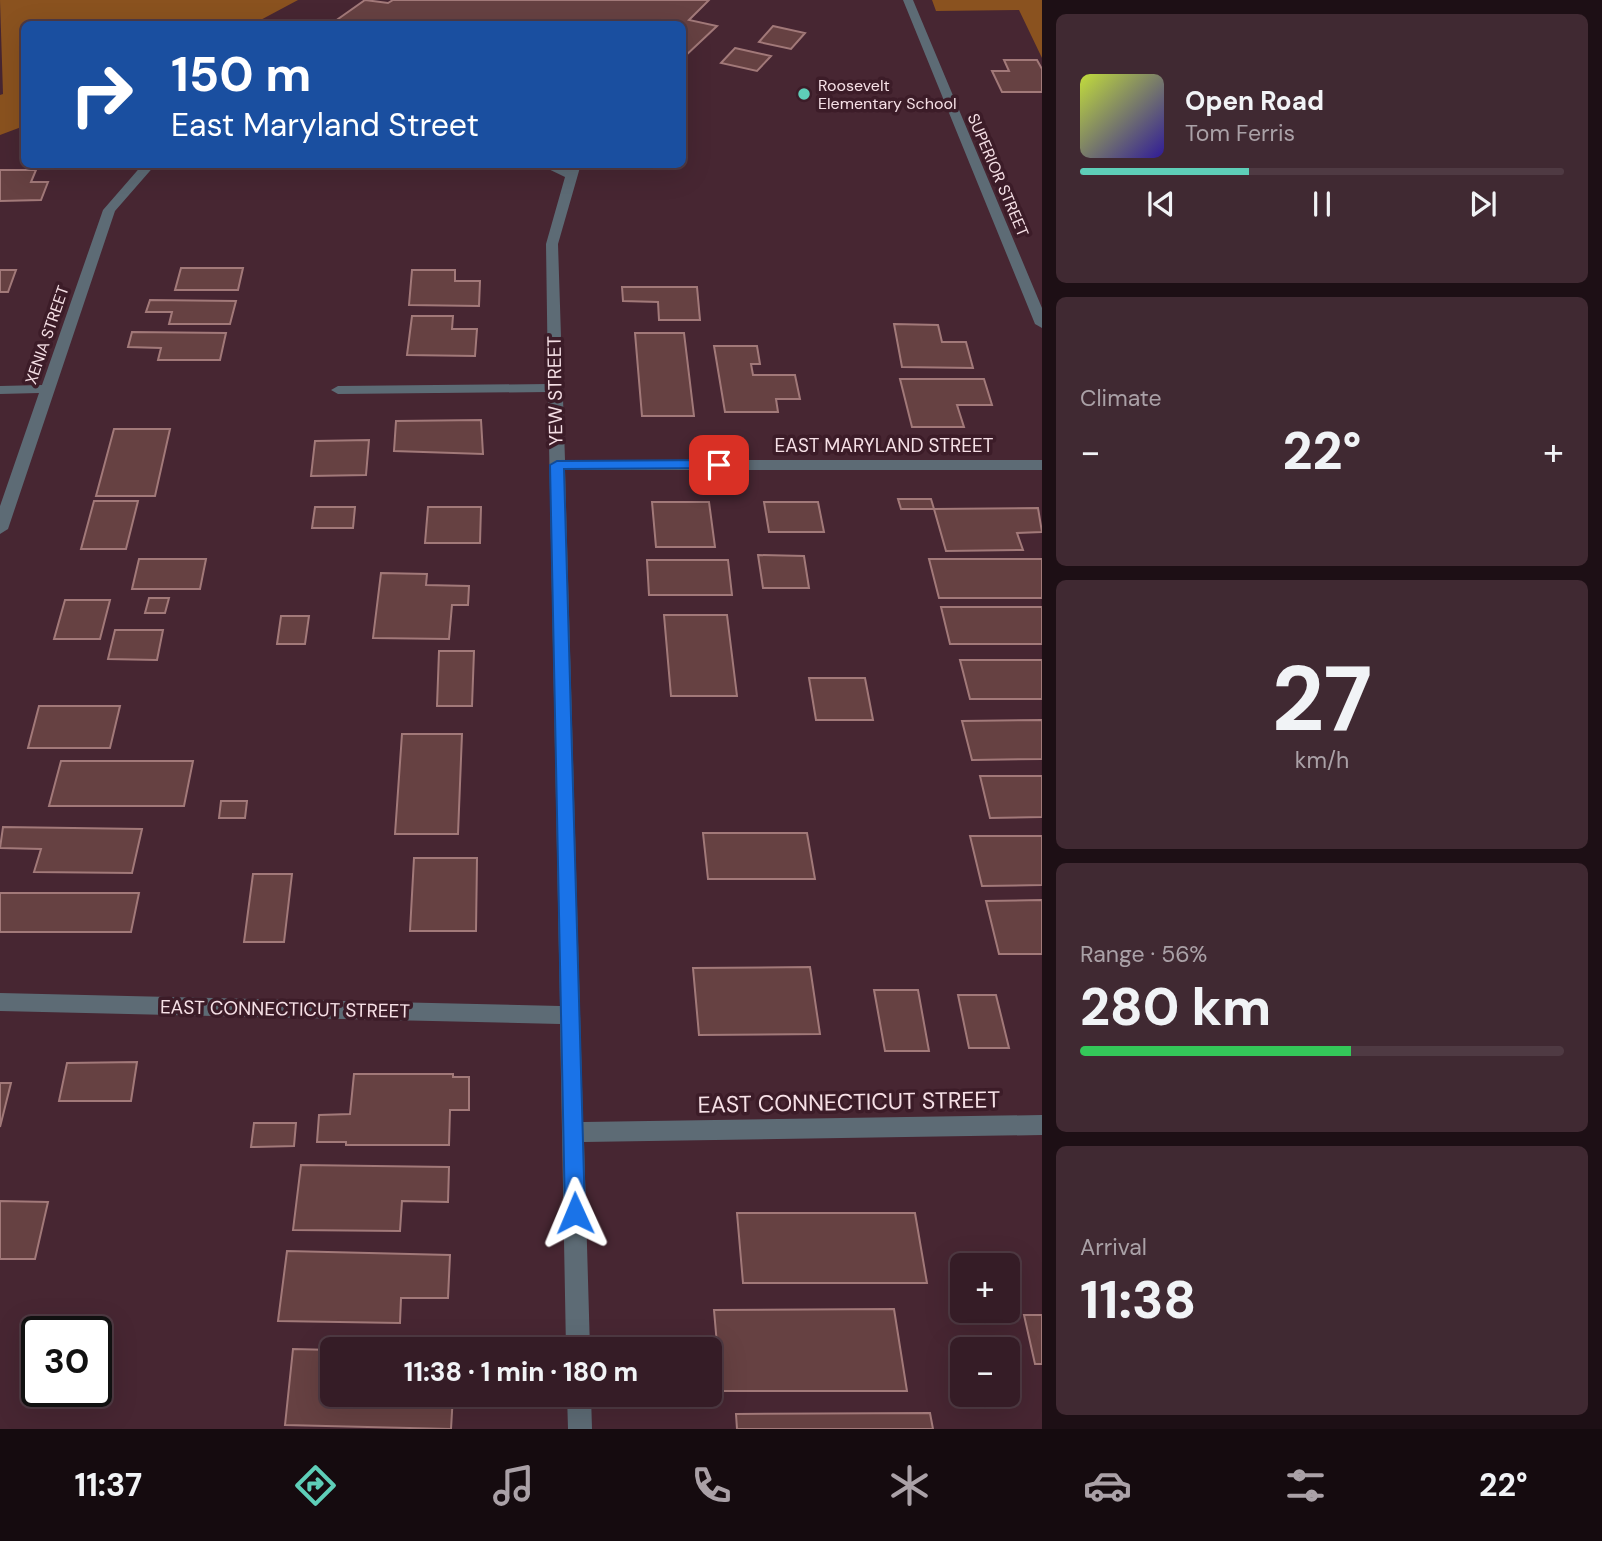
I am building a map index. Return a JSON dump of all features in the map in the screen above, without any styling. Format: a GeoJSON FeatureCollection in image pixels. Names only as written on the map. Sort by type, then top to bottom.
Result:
{"type":"FeatureCollection","features":[{"type":"Feature","properties":{"kind":"street","name":"SUPERIOR STREET"},"geometry":{"type":"LineString","coordinates":[[908,0],[1042,324]]}},
{"type":"Feature","properties":{"kind":"street","name":"XENIA STREET"},"geometry":{"type":"LineString","coordinates":[[0,529],[109,210],[146,168]]}},
{"type":"Feature","properties":{"kind":"street","name":"YEW STREET"},"geometry":{"type":"LineString","coordinates":[[573,170],[552,244],[578,1337]]}},
{"type":"Feature","properties":{"kind":"street"},"geometry":{"type":"LineString","coordinates":[[338,390],[555,388]]}},
{"type":"Feature","properties":{"kind":"street"},"geometry":{"type":"LineString","coordinates":[[0,390],[47,389]]}},
{"type":"Feature","properties":{"kind":"street","name":"EAST MARYLAND STREET"},"geometry":{"type":"LineString","coordinates":[[557,465],[1042,465]]}},
{"type":"Feature","properties":{"kind":"street","name":"EAST CONNECTICUT STREET"},"geometry":{"type":"LineString","coordinates":[[0,1002],[570,1016]]}},
{"type":"Feature","properties":{"kind":"street","name":"EAST CONNECTICUT STREET"},"geometry":{"type":"LineString","coordinates":[[573,1132],[1042,1125]]}},
{"type":"Feature","properties":{"kind":"street"},"geometry":{"type":"LineString","coordinates":[[579,1407],[580,1429]]}},
{"type":"Feature","properties":{"kind":"shaded area"},"geometry":{"type":"Polygon","coordinates":[[[0,0],[298,0],[259,21],[21,21],[21,127],[0,135],[0,95],[3,94],[0,0]]]}},
{"type":"Feature","properties":{"kind":"shaded area"},"geometry":{"type":"Polygon","coordinates":[[[932,0],[1042,0],[1042,58],[1019,10],[936,11],[932,0]]]}},
{"type":"Feature","properties":{"kind":"building"},"geometry":{"type":"Polygon","coordinates":[[[365,0],[388,3],[393,0],[709,0],[689,20],[717,26],[686,55],[686,21],[335,21],[365,0]]]}},
{"type":"Feature","properties":{"kind":"building"},"geometry":{"type":"Polygon","coordinates":[[[773,26],[805,33],[791,49],[759,42],[773,26]]]}},
{"type":"Feature","properties":{"kind":"building"},"geometry":{"type":"Polygon","coordinates":[[[735,48],[771,56],[757,71],[721,63],[735,48]]]}},
{"type":"Feature","properties":{"kind":"building"},"geometry":{"type":"Polygon","coordinates":[[[1004,60],[1037,60],[1042,69],[1042,92],[1002,92],[992,71],[1009,71],[1004,60]]]}},
{"type":"Feature","properties":{"kind":"building"},"geometry":{"type":"Polygon","coordinates":[[[0,170],[36,170],[31,182],[48,182],[41,200],[0,201],[0,170]]]}},
{"type":"Feature","properties":{"kind":"building"},"geometry":{"type":"Polygon","coordinates":[[[181,268],[243,268],[238,290],[175,290],[181,268]]]}},
{"type":"Feature","properties":{"kind":"building"},"geometry":{"type":"Polygon","coordinates":[[[0,270],[16,270],[8,292],[0,292],[0,270]]]}},
{"type":"Feature","properties":{"kind":"building"},"geometry":{"type":"Polygon","coordinates":[[[412,270],[455,270],[455,281],[480,281],[479,306],[409,305],[412,270]]]}},
{"type":"Feature","properties":{"kind":"building"},"geometry":{"type":"Polygon","coordinates":[[[622,287],[697,287],[700,320],[659,320],[658,302],[623,301],[622,287]]]}},
{"type":"Feature","properties":{"kind":"building"},"geometry":{"type":"Polygon","coordinates":[[[150,300],[236,301],[230,324],[169,324],[172,312],[146,312],[150,300]]]}},
{"type":"Feature","properties":{"kind":"building"},"geometry":{"type":"Polygon","coordinates":[[[412,316],[453,316],[452,329],[477,329],[475,356],[407,355],[412,316]]]}},
{"type":"Feature","properties":{"kind":"building"},"geometry":{"type":"Polygon","coordinates":[[[894,324],[938,325],[942,342],[966,342],[973,368],[902,367],[894,324]]]}},
{"type":"Feature","properties":{"kind":"building"},"geometry":{"type":"Polygon","coordinates":[[[132,332],[226,333],[220,360],[158,360],[161,348],[128,347],[132,332]]]}},
{"type":"Feature","properties":{"kind":"building"},"geometry":{"type":"Polygon","coordinates":[[[635,333],[684,333],[694,416],[642,416],[635,333]]]}},
{"type":"Feature","properties":{"kind":"building"},"geometry":{"type":"Polygon","coordinates":[[[714,346],[757,346],[760,364],[751,364],[753,375],[795,375],[800,399],[776,399],[778,412],[725,412],[714,346]]]}},
{"type":"Feature","properties":{"kind":"building"},"geometry":{"type":"Polygon","coordinates":[[[900,379],[984,379],[992,405],[957,405],[964,427],[912,427],[900,379]]]}},
{"type":"Feature","properties":{"kind":"building"},"geometry":{"type":"Polygon","coordinates":[[[481,420],[483,454],[394,451],[396,421],[481,420]]]}},
{"type":"Feature","properties":{"kind":"building"},"geometry":{"type":"Polygon","coordinates":[[[114,429],[170,429],[155,496],[96,496],[114,429]]]}},
{"type":"Feature","properties":{"kind":"building"},"geometry":{"type":"Polygon","coordinates":[[[369,440],[366,475],[311,476],[315,441],[369,440]]]}},
{"type":"Feature","properties":{"kind":"building"},"geometry":{"type":"Polygon","coordinates":[[[898,499],[931,499],[934,509],[901,509],[898,499]]]}},
{"type":"Feature","properties":{"kind":"building"},"geometry":{"type":"Polygon","coordinates":[[[94,501],[138,501],[126,549],[81,549],[94,501]]]}},
{"type":"Feature","properties":{"kind":"building"},"geometry":{"type":"Polygon","coordinates":[[[652,502],[709,502],[715,547],[656,547],[652,502]]]}},
{"type":"Feature","properties":{"kind":"building"},"geometry":{"type":"Polygon","coordinates":[[[764,502],[818,502],[824,532],[769,532],[764,502]]]}},
{"type":"Feature","properties":{"kind":"building"},"geometry":{"type":"Polygon","coordinates":[[[315,507],[355,507],[353,528],[312,528],[315,507]]]}},
{"type":"Feature","properties":{"kind":"building"},"geometry":{"type":"Polygon","coordinates":[[[428,507],[481,507],[480,543],[425,543],[428,507]]]}},
{"type":"Feature","properties":{"kind":"building"},"geometry":{"type":"Polygon","coordinates":[[[1038,508],[1042,532],[1017,533],[1023,550],[946,551],[934,509],[1038,508]]]}},
{"type":"Feature","properties":{"kind":"building"},"geometry":{"type":"Polygon","coordinates":[[[758,555],[804,556],[809,588],[763,588],[758,555]]]}},
{"type":"Feature","properties":{"kind":"building"},"geometry":{"type":"Polygon","coordinates":[[[139,559],[206,559],[200,589],[132,589],[139,559]]]}},
{"type":"Feature","properties":{"kind":"building"},"geometry":{"type":"Polygon","coordinates":[[[929,559],[1042,559],[1042,598],[939,598],[929,559]]]}},
{"type":"Feature","properties":{"kind":"building"},"geometry":{"type":"Polygon","coordinates":[[[647,560],[728,560],[732,595],[649,595],[647,560]]]}},
{"type":"Feature","properties":{"kind":"building"},"geometry":{"type":"Polygon","coordinates":[[[381,573],[427,574],[426,585],[469,586],[468,605],[452,605],[449,639],[373,638],[381,573]]]}},
{"type":"Feature","properties":{"kind":"building"},"geometry":{"type":"Polygon","coordinates":[[[149,598],[169,598],[165,613],[145,613],[149,598]]]}},
{"type":"Feature","properties":{"kind":"building"},"geometry":{"type":"Polygon","coordinates":[[[65,600],[110,600],[100,639],[54,639],[65,600]]]}},
{"type":"Feature","properties":{"kind":"building"},"geometry":{"type":"Polygon","coordinates":[[[941,607],[1042,607],[1042,644],[950,644],[941,607]]]}},
{"type":"Feature","properties":{"kind":"building"},"geometry":{"type":"Polygon","coordinates":[[[664,615],[727,615],[737,696],[671,696],[664,615]]]}},
{"type":"Feature","properties":{"kind":"building"},"geometry":{"type":"Polygon","coordinates":[[[281,616],[309,616],[305,644],[277,644],[281,616]]]}},
{"type":"Feature","properties":{"kind":"building"},"geometry":{"type":"Polygon","coordinates":[[[115,630],[163,630],[157,660],[108,659],[115,630]]]}},
{"type":"Feature","properties":{"kind":"building"},"geometry":{"type":"Polygon","coordinates":[[[439,651],[474,651],[472,706],[437,706],[439,651]]]}},
{"type":"Feature","properties":{"kind":"building"},"geometry":{"type":"Polygon","coordinates":[[[960,660],[1042,660],[1042,699],[970,699],[960,660]]]}},
{"type":"Feature","properties":{"kind":"building"},"geometry":{"type":"Polygon","coordinates":[[[809,678],[865,678],[873,720],[816,720],[809,678]]]}},
{"type":"Feature","properties":{"kind":"building"},"geometry":{"type":"Polygon","coordinates":[[[39,706],[120,706],[110,748],[28,748],[39,706]]]}},
{"type":"Feature","properties":{"kind":"building"},"geometry":{"type":"Polygon","coordinates":[[[1042,720],[1042,759],[972,760],[962,721],[1042,720]]]}},
{"type":"Feature","properties":{"kind":"building"},"geometry":{"type":"Polygon","coordinates":[[[402,734],[462,734],[458,834],[395,834],[402,734]]]}},
{"type":"Feature","properties":{"kind":"building"},"geometry":{"type":"Polygon","coordinates":[[[61,761],[193,761],[184,806],[49,806],[61,761]]]}},
{"type":"Feature","properties":{"kind":"building"},"geometry":{"type":"Polygon","coordinates":[[[980,776],[1042,776],[1042,817],[990,818],[980,776]]]}},
{"type":"Feature","properties":{"kind":"building"},"geometry":{"type":"Polygon","coordinates":[[[221,801],[247,801],[245,818],[219,818],[221,801]]]}},
{"type":"Feature","properties":{"kind":"building"},"geometry":{"type":"Polygon","coordinates":[[[3,827],[142,829],[132,873],[34,872],[41,849],[0,848],[3,827]]]}},
{"type":"Feature","properties":{"kind":"building"},"geometry":{"type":"Polygon","coordinates":[[[703,833],[807,833],[815,879],[708,879],[703,833]]]}},
{"type":"Feature","properties":{"kind":"building"},"geometry":{"type":"Polygon","coordinates":[[[970,836],[1042,836],[1042,885],[982,886],[970,836]]]}},
{"type":"Feature","properties":{"kind":"building"},"geometry":{"type":"Polygon","coordinates":[[[414,858],[477,858],[476,931],[410,931],[414,858]]]}},
{"type":"Feature","properties":{"kind":"building"},"geometry":{"type":"Polygon","coordinates":[[[253,874],[292,874],[284,942],[244,942],[253,874]]]}},
{"type":"Feature","properties":{"kind":"building"},"geometry":{"type":"Polygon","coordinates":[[[0,893],[139,893],[131,932],[0,932],[0,893]]]}},
{"type":"Feature","properties":{"kind":"building"},"geometry":{"type":"Polygon","coordinates":[[[1042,900],[1042,954],[999,954],[986,901],[1042,900]]]}},
{"type":"Feature","properties":{"kind":"building"},"geometry":{"type":"Polygon","coordinates":[[[810,967],[820,1034],[699,1035],[693,968],[810,967]]]}},
{"type":"Feature","properties":{"kind":"building"},"geometry":{"type":"Polygon","coordinates":[[[874,990],[918,990],[929,1051],[885,1051],[874,990]]]}},
{"type":"Feature","properties":{"kind":"building"},"geometry":{"type":"Polygon","coordinates":[[[958,995],[996,995],[1009,1048],[969,1048],[958,995]]]}},
{"type":"Feature","properties":{"kind":"building"},"geometry":{"type":"Polygon","coordinates":[[[137,1062],[131,1101],[59,1101],[67,1063],[137,1062]]]}},
{"type":"Feature","properties":{"kind":"building"},"geometry":{"type":"Polygon","coordinates":[[[354,1074],[453,1074],[453,1077],[469,1077],[469,1110],[450,1110],[449,1145],[346,1145],[346,1142],[317,1142],[319,1115],[350,1114],[354,1074]]]}},
{"type":"Feature","properties":{"kind":"building"},"geometry":{"type":"Polygon","coordinates":[[[0,1083],[11,1083],[0,1127],[0,1083]]]}},
{"type":"Feature","properties":{"kind":"building"},"geometry":{"type":"Polygon","coordinates":[[[254,1123],[296,1123],[294,1146],[251,1147],[254,1123]]]}},
{"type":"Feature","properties":{"kind":"building"},"geometry":{"type":"Polygon","coordinates":[[[301,1165],[449,1167],[448,1202],[402,1201],[400,1231],[293,1230],[301,1165]]]}},
{"type":"Feature","properties":{"kind":"building"},"geometry":{"type":"Polygon","coordinates":[[[0,1201],[48,1202],[35,1259],[0,1259],[0,1201]]]}},
{"type":"Feature","properties":{"kind":"building"},"geometry":{"type":"Polygon","coordinates":[[[737,1213],[915,1213],[927,1283],[743,1283],[737,1213]]]}},
{"type":"Feature","properties":{"kind":"building"},"geometry":{"type":"Polygon","coordinates":[[[287,1251],[450,1255],[448,1298],[401,1298],[400,1323],[278,1321],[287,1251]]]}},
{"type":"Feature","properties":{"kind":"building"},"geometry":{"type":"Polygon","coordinates":[[[894,1309],[907,1391],[722,1391],[722,1337],[716,1337],[714,1310],[894,1309]]]}},
{"type":"Feature","properties":{"kind":"building"},"geometry":{"type":"Polygon","coordinates":[[[1024,1315],[1042,1315],[1042,1364],[1035,1364],[1024,1315]]]}},
{"type":"Feature","properties":{"kind":"building"},"geometry":{"type":"Polygon","coordinates":[[[293,1349],[320,1350],[320,1407],[452,1407],[451,1429],[285,1425],[293,1349]]]}},
{"type":"Feature","properties":{"kind":"building"},"geometry":{"type":"Polygon","coordinates":[[[930,1413],[933,1429],[737,1429],[736,1414],[930,1413]]]}},
{"type":"Feature","properties":{"kind":"place","name":"Roosevelt Elementary School"},"geometry":{"type":"Point","coordinates":[804,94]}},
{"type":"Feature","properties":{"kind":"route"},"geometry":{"type":"LineString","coordinates":[[575,1213],[557,465],[719,465]]}}]}
